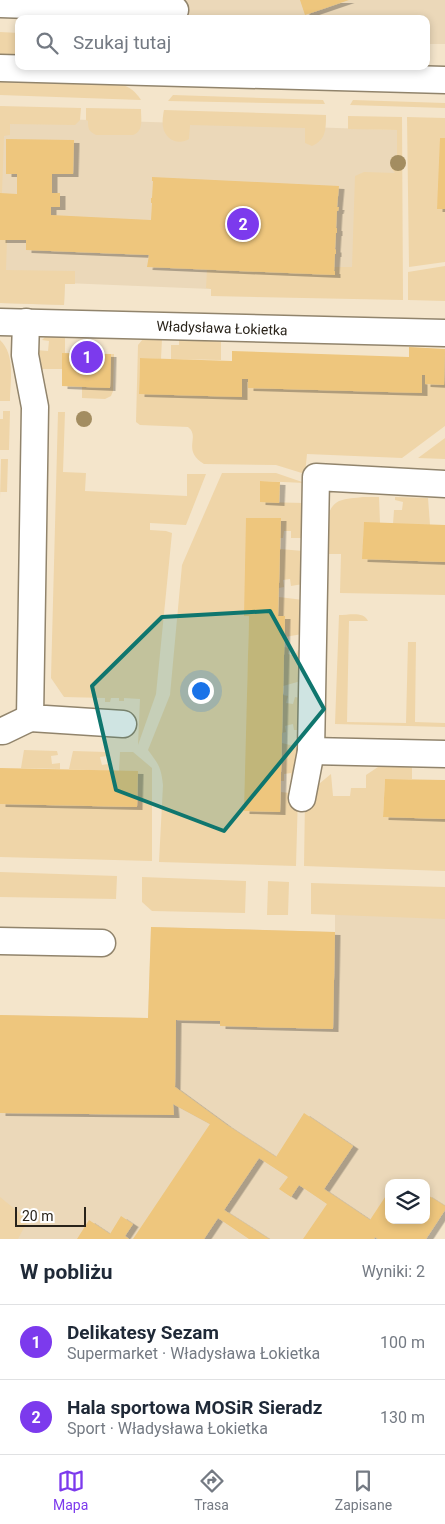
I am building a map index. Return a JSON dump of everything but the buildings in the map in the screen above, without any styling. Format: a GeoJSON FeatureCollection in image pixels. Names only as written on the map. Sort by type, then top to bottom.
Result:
{"type":"FeatureCollection","features":[{"type":"Feature","properties":{"kind":"street"},"geometry":{"type":"LineString","coordinates":[[0,4],[68,13],[175,10]]}},
{"type":"Feature","properties":{"kind":"street"},"geometry":{"type":"LineString","coordinates":[[0,68],[15,68]]}},
{"type":"Feature","properties":{"kind":"street"},"geometry":{"type":"LineString","coordinates":[[130,70],[445,80]]}},
{"type":"Feature","properties":{"kind":"street","name":"Władysława Łokietka"},"geometry":{"type":"LineString","coordinates":[[0,322],[445,333]]}},
{"type":"Feature","properties":{"kind":"street"},"geometry":{"type":"LineString","coordinates":[[26,322],[25,355],[36,408],[30,718]]}},
{"type":"Feature","properties":{"kind":"street"},"geometry":{"type":"LineString","coordinates":[[302,798],[311,752],[316,478],[445,484]]}},
{"type":"Feature","properties":{"kind":"street"},"geometry":{"type":"LineString","coordinates":[[0,731],[30,718],[123,724]]}},
{"type":"Feature","properties":{"kind":"street"},"geometry":{"type":"LineString","coordinates":[[311,752],[445,754]]}},
{"type":"Feature","properties":{"kind":"street"},"geometry":{"type":"LineString","coordinates":[[0,941],[102,943]]}},
{"type":"Feature","properties":{"kind":"highlighted area"},"geometry":{"type":"Polygon","coordinates":[[[270,611],[324,709],[224,831],[116,790],[92,686],[162,617],[270,611]]]}},
{"type":"Feature","properties":{"kind":"shaded area"},"geometry":{"type":"Polygon","coordinates":[[[176,0],[445,0],[445,44],[430,44],[430,15],[175,15],[176,0]]]}},
{"type":"Feature","properties":{"kind":"shaded area"},"geometry":{"type":"Polygon","coordinates":[[[0,32],[15,33],[15,57],[0,56],[0,32]]]}},
{"type":"Feature","properties":{"kind":"shaded area"},"geometry":{"type":"Polygon","coordinates":[[[0,81],[120,84],[127,86],[141,100],[0,95],[0,81]]]}},
{"type":"Feature","properties":{"kind":"shaded area"},"geometry":{"type":"Polygon","coordinates":[[[173,95],[323,100],[325,104],[168,101],[173,95]]]}},
{"type":"Feature","properties":{"kind":"shaded area"},"geometry":{"type":"Polygon","coordinates":[[[353,100],[445,103],[445,108],[350,105],[353,100]]]}},
{"type":"Feature","properties":{"kind":"shaded area"},"geometry":{"type":"Polygon","coordinates":[[[0,106],[81,108],[80,120],[75,125],[10,124],[10,135],[4,136],[2,193],[0,193],[0,106]]]}},
{"type":"Feature","properties":{"kind":"shaded area"},"geometry":{"type":"Polygon","coordinates":[[[86,108],[141,109],[139,131],[133,135],[96,135],[89,129],[88,121],[86,120],[86,108]]]}},
{"type":"Feature","properties":{"kind":"shaded area"},"geometry":{"type":"Polygon","coordinates":[[[164,110],[326,115],[326,125],[323,137],[317,144],[312,146],[305,143],[305,128],[190,125],[189,139],[181,142],[173,140],[166,135],[163,127],[164,110]]]}},
{"type":"Feature","properties":{"kind":"shaded area"},"geometry":{"type":"Polygon","coordinates":[[[348,116],[402,117],[403,300],[211,296],[211,289],[206,288],[207,270],[335,275],[334,267],[352,267],[355,176],[364,172],[395,173],[391,168],[391,158],[397,155],[397,130],[348,129],[348,116]]]}},
{"type":"Feature","properties":{"kind":"shaded area"},"geometry":{"type":"Polygon","coordinates":[[[0,117],[397,130],[397,155],[391,168],[396,173],[400,285],[211,289],[65,283],[64,305],[0,303],[0,117]]]}},
{"type":"Feature","properties":{"kind":"shaded area"},"geometry":{"type":"Polygon","coordinates":[[[407,117],[445,118],[445,138],[437,209],[445,209],[445,262],[409,267],[407,117]]]}},
{"type":"Feature","properties":{"kind":"shaded area"},"geometry":{"type":"Polygon","coordinates":[[[0,240],[7,240],[6,270],[75,271],[75,284],[65,284],[64,305],[0,303],[0,240]]]}},
{"type":"Feature","properties":{"kind":"shaded area"},"geometry":{"type":"Polygon","coordinates":[[[445,266],[445,301],[408,300],[408,272],[445,266]]]}},
{"type":"Feature","properties":{"kind":"shaded area"},"geometry":{"type":"Polygon","coordinates":[[[58,331],[65,331],[65,353],[62,353],[62,369],[41,369],[38,366],[36,350],[48,351],[49,341],[42,340],[46,336],[58,331]]]}},
{"type":"Feature","properties":{"kind":"shaded area"},"geometry":{"type":"Polygon","coordinates":[[[221,335],[221,360],[171,359],[171,345],[179,345],[179,338],[221,335]]]}},
{"type":"Feature","properties":{"kind":"shaded area"},"geometry":{"type":"Polygon","coordinates":[[[143,339],[162,339],[161,359],[140,358],[139,392],[242,396],[242,379],[248,379],[248,388],[422,392],[422,375],[425,375],[425,384],[444,385],[445,356],[445,426],[402,458],[307,454],[305,474],[276,465],[204,464],[194,454],[192,449],[193,435],[188,427],[140,425],[136,422],[138,345],[143,339]]]}},
{"type":"Feature","properties":{"kind":"shaded area"},"geometry":{"type":"Polygon","coordinates":[[[0,340],[5,346],[10,361],[10,401],[0,401],[0,340]]]}},
{"type":"Feature","properties":{"kind":"shaded area"},"geometry":{"type":"Polygon","coordinates":[[[111,354],[114,354],[113,391],[111,396],[105,399],[82,398],[82,387],[111,354]]]}},
{"type":"Feature","properties":{"kind":"shaded area"},"geometry":{"type":"Polygon","coordinates":[[[3,411],[10,411],[9,450],[0,450],[0,419],[3,419],[3,411]]]}},
{"type":"Feature","properties":{"kind":"shaded area"},"geometry":{"type":"Polygon","coordinates":[[[58,412],[65,412],[63,472],[86,473],[85,491],[187,496],[187,474],[206,474],[186,525],[150,523],[150,530],[172,533],[156,694],[138,745],[140,699],[124,698],[124,701],[119,701],[119,698],[111,698],[110,702],[105,702],[105,698],[64,697],[51,678],[58,412]]]}},
{"type":"Feature","properties":{"kind":"shaded area"},"geometry":{"type":"Polygon","coordinates":[[[445,438],[445,459],[418,458],[445,438]]]}},
{"type":"Feature","properties":{"kind":"shaded area"},"geometry":{"type":"Polygon","coordinates":[[[1,459],[8,459],[7,492],[0,492],[1,459]]]}},
{"type":"Feature","properties":{"kind":"shaded area"},"geometry":{"type":"Polygon","coordinates":[[[222,473],[276,473],[305,483],[261,481],[260,502],[305,503],[303,538],[291,538],[291,531],[284,531],[283,538],[280,538],[281,518],[246,518],[249,616],[245,811],[280,812],[281,792],[298,794],[296,866],[159,862],[163,785],[159,766],[148,750],[170,695],[182,565],[222,473]]]}},
{"type":"Feature","properties":{"kind":"shaded area"},"geometry":{"type":"Polygon","coordinates":[[[363,497],[379,497],[380,523],[364,523],[363,559],[445,562],[445,595],[340,593],[341,554],[325,554],[327,518],[334,505],[339,501],[363,497]]]}},
{"type":"Feature","properties":{"kind":"shaded area"},"geometry":{"type":"Polygon","coordinates":[[[395,497],[428,498],[430,525],[393,524],[394,510],[402,510],[403,502],[395,500],[395,497]]]}},
{"type":"Feature","properties":{"kind":"shaded area"},"geometry":{"type":"Polygon","coordinates":[[[280,549],[303,551],[303,584],[291,586],[290,579],[283,580],[284,587],[279,588],[280,549]]]}},
{"type":"Feature","properties":{"kind":"shaded area"},"geometry":{"type":"Polygon","coordinates":[[[279,597],[303,600],[302,634],[285,637],[285,617],[278,616],[279,597]]]}},
{"type":"Feature","properties":{"kind":"shaded area"},"geometry":{"type":"Polygon","coordinates":[[[339,615],[360,615],[368,621],[349,621],[347,722],[406,723],[408,642],[416,642],[415,722],[445,723],[445,727],[335,724],[339,615]]]}},
{"type":"Feature","properties":{"kind":"shaded area"},"geometry":{"type":"Polygon","coordinates":[[[284,647],[289,648],[288,654],[295,656],[298,650],[302,650],[301,681],[283,686],[284,647]]]}},
{"type":"Feature","properties":{"kind":"shaded area"},"geometry":{"type":"Polygon","coordinates":[[[283,695],[288,696],[286,703],[293,704],[295,697],[300,698],[299,730],[294,730],[293,724],[285,726],[286,732],[282,733],[283,695]]]}},
{"type":"Feature","properties":{"kind":"shaded area"},"geometry":{"type":"Polygon","coordinates":[[[282,743],[298,747],[298,780],[292,781],[291,773],[284,774],[284,781],[281,781],[282,743]]]}},
{"type":"Feature","properties":{"kind":"shaded area"},"geometry":{"type":"Polygon","coordinates":[[[24,750],[57,751],[58,755],[51,756],[52,764],[60,763],[60,769],[21,768],[24,750]]]}},
{"type":"Feature","properties":{"kind":"shaded area"},"geometry":{"type":"Polygon","coordinates":[[[73,751],[106,752],[107,756],[100,757],[102,765],[108,764],[109,771],[69,769],[73,751]]]}},
{"type":"Feature","properties":{"kind":"shaded area"},"geometry":{"type":"Polygon","coordinates":[[[120,752],[133,752],[152,768],[152,861],[0,857],[0,804],[137,807],[138,772],[119,771],[120,752]]]}},
{"type":"Feature","properties":{"kind":"shaded area"},"geometry":{"type":"Polygon","coordinates":[[[384,763],[412,764],[412,779],[385,779],[383,817],[445,819],[445,871],[304,866],[305,798],[331,774],[333,796],[350,796],[351,788],[366,788],[366,775],[384,763]]]}},
{"type":"Feature","properties":{"kind":"shaded area"},"geometry":{"type":"Polygon","coordinates":[[[0,872],[117,876],[116,899],[0,897],[0,872]]]}},
{"type":"Feature","properties":{"kind":"shaded area"},"geometry":{"type":"Polygon","coordinates":[[[142,877],[246,881],[245,913],[152,911],[142,902],[142,877]]]}},
{"type":"Feature","properties":{"kind":"shaded area"},"geometry":{"type":"Polygon","coordinates":[[[268,881],[289,882],[288,915],[267,915],[268,881]]]}},
{"type":"Feature","properties":{"kind":"shaded area"},"geometry":{"type":"Polygon","coordinates":[[[311,883],[445,887],[445,919],[311,914],[311,883]]]}},
{"type":"Feature","properties":{"kind":"shaded area"},"geometry":{"type":"Polygon","coordinates":[[[335,907],[445,911],[445,1210],[426,1239],[378,1239],[375,1237],[374,1239],[0,1239],[0,1015],[148,1018],[151,927],[335,932],[335,907]]]}},
{"type":"Feature","properties":{"kind":"shaded area"},"geometry":{"type":"Polygon","coordinates":[[[0,1197],[28,1220],[18,1239],[0,1239],[0,1197]]]}},
{"type":"Feature","properties":{"kind":"place","name":"Hala sportowa MOSiR Sieradz"},"geometry":{"type":"Point","coordinates":[243,224]}},
{"type":"Feature","properties":{"kind":"place","name":"Delikatesy Sezam"},"geometry":{"type":"Point","coordinates":[87,357]}}]}
